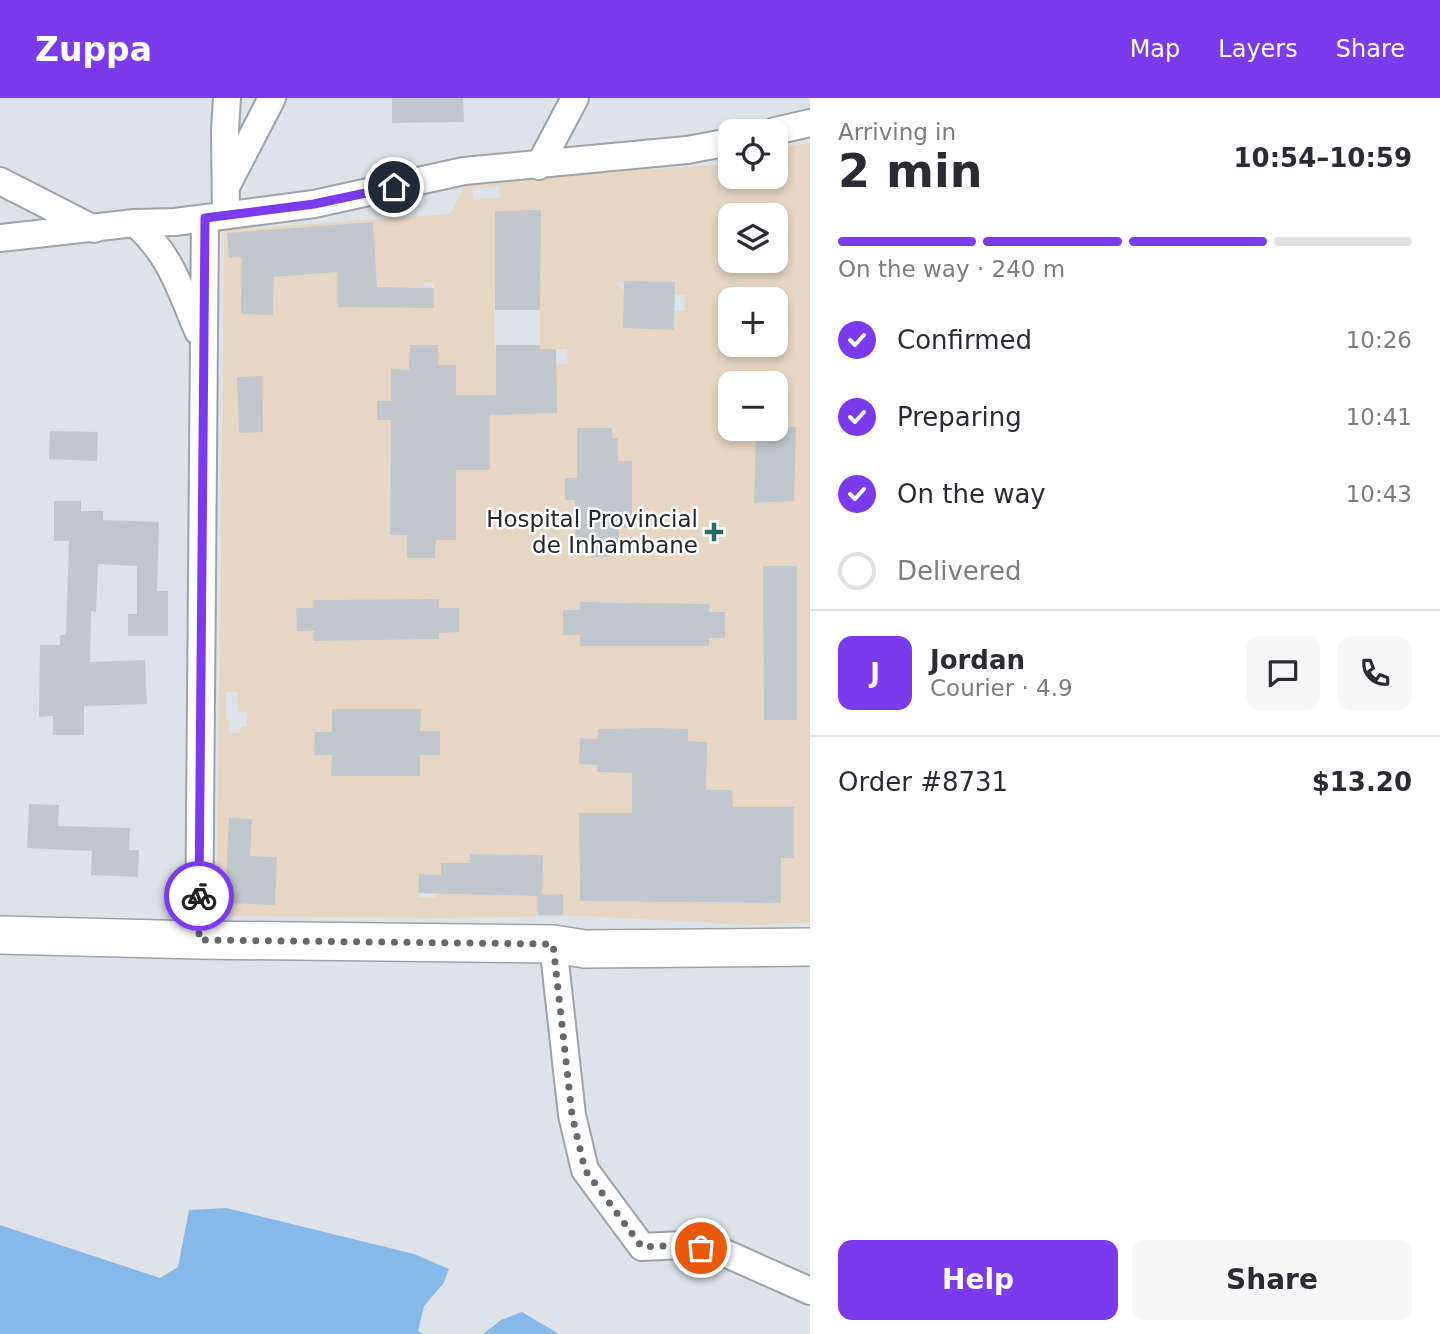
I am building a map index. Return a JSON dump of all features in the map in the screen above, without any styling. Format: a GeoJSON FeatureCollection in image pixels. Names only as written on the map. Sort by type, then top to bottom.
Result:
{"type":"FeatureCollection","features":[{"type":"Feature","properties":{"kind":"main road"},"geometry":{"type":"LineString","coordinates":[[0,935],[553,944],[585,949],[810,947]]}},
{"type":"Feature","properties":{"kind":"street"},"geometry":{"type":"LineString","coordinates":[[226,188],[228,98]]}},
{"type":"Feature","properties":{"kind":"street"},"geometry":{"type":"LineString","coordinates":[[199,940],[203,343],[215,217],[226,188],[272,98]]}},
{"type":"Feature","properties":{"kind":"street"},"geometry":{"type":"LineString","coordinates":[[539,166],[575,98]]}},
{"type":"Feature","properties":{"kind":"street"},"geometry":{"type":"LineString","coordinates":[[788,128],[810,123]]}},
{"type":"Feature","properties":{"kind":"street"},"geometry":{"type":"LineString","coordinates":[[0,238],[215,217],[314,204],[464,172],[687,150],[718,144]]}},
{"type":"Feature","properties":{"kind":"street"},"geometry":{"type":"LineString","coordinates":[[0,181],[94,229]]}},
{"type":"Feature","properties":{"kind":"street"},"geometry":{"type":"LineString","coordinates":[[135,223],[154,240],[170,264],[203,343]]}},
{"type":"Feature","properties":{"kind":"street"},"geometry":{"type":"LineString","coordinates":[[553,944],[572,1115],[585,1170],[642,1247],[683,1245],[719,1250],[810,1291]]}},
{"type":"Feature","properties":{"kind":"shaded area","name":"Hospital Provincial de Inhambane"},"geometry":{"type":"Polygon","coordinates":[[[810,142],[810,923],[761,925],[580,916],[217,916],[224,230],[450,214],[468,181],[718,165],[718,189],[788,189],[788,146],[810,142]],[[499,186],[472,189],[473,200],[500,197],[499,186]],[[495,211],[495,281],[541,281],[540,211],[495,211]],[[373,223],[266,255],[303,275],[353,271],[377,284],[373,223]],[[242,276],[241,314],[273,315],[274,278],[242,276]],[[424,282],[424,287],[338,286],[338,306],[433,308],[434,283],[424,282]],[[675,282],[614,283],[624,290],[623,328],[674,330],[675,311],[685,311],[685,295],[675,295],[675,282]],[[494,293],[495,349],[531,364],[568,364],[567,349],[540,349],[540,293],[494,293]],[[410,345],[409,377],[391,370],[391,401],[377,401],[377,420],[391,420],[390,535],[401,535],[401,530],[407,530],[407,558],[435,558],[436,540],[456,539],[456,470],[490,470],[490,446],[456,446],[456,366],[438,365],[437,345],[410,345]],[[557,393],[487,395],[487,415],[556,413],[557,393]],[[593,428],[577,437],[577,478],[565,478],[575,500],[575,546],[591,546],[592,557],[610,557],[610,548],[619,548],[619,528],[632,527],[632,462],[618,461],[618,438],[613,438],[612,428],[593,428]],[[763,566],[764,720],[797,720],[797,566],[763,566]],[[439,599],[314,600],[314,608],[296,609],[297,631],[314,631],[314,641],[439,639],[439,633],[459,632],[459,608],[439,608],[439,599]],[[580,602],[580,610],[563,610],[563,634],[580,635],[580,646],[725,637],[725,612],[709,612],[708,604],[653,604],[633,607],[632,602],[580,602]],[[226,692],[229,733],[240,733],[241,727],[247,726],[247,712],[238,712],[237,692],[226,692]],[[332,709],[332,732],[315,732],[315,754],[332,755],[332,776],[420,776],[420,755],[440,755],[440,731],[420,731],[420,709],[332,709]],[[598,729],[597,739],[580,739],[579,764],[597,765],[597,772],[707,742],[688,741],[688,729],[598,729]],[[632,787],[632,813],[579,814],[579,883],[700,903],[781,903],[781,858],[794,858],[794,807],[733,846],[732,790],[703,790],[703,787],[632,787]],[[252,819],[225,903],[275,905],[277,857],[250,856],[252,819]],[[470,854],[469,894],[542,896],[543,855],[470,854]],[[419,874],[418,897],[436,898],[437,875],[419,874]],[[538,907],[538,915],[562,915],[563,907],[538,907]]]}},
{"type":"Feature","properties":{"kind":"shaded area"},"geometry":{"type":"Polygon","coordinates":[[[226,1208],[414,1254],[449,1269],[443,1284],[424,1306],[418,1331],[423,1334],[0,1334],[0,1225],[160,1278],[178,1267],[189,1210],[226,1208]]]}},
{"type":"Feature","properties":{"kind":"shaded area"},"geometry":{"type":"Polygon","coordinates":[[[522,1312],[559,1334],[483,1334],[501,1320],[522,1312]]]}},
{"type":"Feature","properties":{"kind":"building"},"geometry":{"type":"Polygon","coordinates":[[[392,98],[463,98],[464,122],[392,123],[392,98]]]}},
{"type":"Feature","properties":{"kind":"building"},"geometry":{"type":"Polygon","coordinates":[[[541,210],[540,310],[495,310],[495,211],[541,210]]]}},
{"type":"Feature","properties":{"kind":"building"},"geometry":{"type":"Polygon","coordinates":[[[373,222],[377,287],[434,288],[434,308],[338,307],[338,272],[274,277],[273,315],[241,314],[242,257],[229,258],[227,233],[373,222]]]}},
{"type":"Feature","properties":{"kind":"building"},"geometry":{"type":"Polygon","coordinates":[[[624,281],[675,282],[674,330],[623,328],[624,281]]]}},
{"type":"Feature","properties":{"kind":"building"},"geometry":{"type":"Polygon","coordinates":[[[410,345],[438,345],[438,365],[456,365],[456,395],[496,395],[496,345],[540,345],[540,349],[556,349],[557,413],[490,415],[490,470],[456,470],[456,540],[436,540],[435,558],[407,558],[407,535],[390,535],[391,420],[377,420],[377,401],[391,401],[391,369],[409,370],[410,345]]]}},
{"type":"Feature","properties":{"kind":"building"},"geometry":{"type":"Polygon","coordinates":[[[262,376],[263,432],[239,433],[237,377],[262,376]]]}},
{"type":"Feature","properties":{"kind":"building"},"geometry":{"type":"Polygon","coordinates":[[[788,427],[796,427],[794,501],[754,503],[756,441],[788,441],[788,427]]]}},
{"type":"Feature","properties":{"kind":"building"},"geometry":{"type":"Polygon","coordinates":[[[577,428],[612,428],[613,438],[618,438],[618,461],[632,461],[632,528],[619,528],[619,548],[610,548],[610,557],[591,557],[591,546],[575,546],[575,500],[565,500],[565,478],[577,478],[577,428]]]}},
{"type":"Feature","properties":{"kind":"building"},"geometry":{"type":"Polygon","coordinates":[[[50,431],[98,432],[97,461],[49,459],[50,431]]]}},
{"type":"Feature","properties":{"kind":"building"},"geometry":{"type":"Polygon","coordinates":[[[54,501],[81,501],[81,511],[103,511],[103,520],[159,522],[157,591],[168,591],[168,636],[128,636],[128,614],[137,614],[137,566],[98,564],[96,612],[91,611],[90,662],[145,660],[147,704],[84,706],[84,735],[53,735],[53,716],[39,717],[40,645],[60,645],[60,635],[66,635],[69,541],[54,541],[54,501]]]}},
{"type":"Feature","properties":{"kind":"building"},"geometry":{"type":"Polygon","coordinates":[[[763,566],[797,566],[797,720],[764,720],[763,566]]]}},
{"type":"Feature","properties":{"kind":"building"},"geometry":{"type":"Polygon","coordinates":[[[439,599],[439,608],[459,608],[459,632],[439,633],[439,639],[314,641],[314,631],[297,631],[296,608],[314,608],[314,600],[439,599]]]}},
{"type":"Feature","properties":{"kind":"building"},"geometry":{"type":"Polygon","coordinates":[[[580,602],[709,604],[709,612],[725,612],[725,638],[709,638],[709,646],[580,646],[580,635],[563,635],[563,610],[580,610],[580,602]]]}},
{"type":"Feature","properties":{"kind":"building"},"geometry":{"type":"Polygon","coordinates":[[[332,709],[421,709],[420,731],[440,731],[440,755],[420,755],[420,776],[331,776],[332,755],[314,755],[315,732],[332,732],[332,709]]]}},
{"type":"Feature","properties":{"kind":"building"},"geometry":{"type":"Polygon","coordinates":[[[598,729],[688,729],[688,741],[707,742],[706,790],[732,790],[733,807],[794,807],[794,858],[781,858],[781,903],[580,901],[579,813],[632,813],[632,773],[597,772],[597,765],[579,764],[580,738],[597,739],[598,729]]]}},
{"type":"Feature","properties":{"kind":"building"},"geometry":{"type":"Polygon","coordinates":[[[29,804],[59,805],[58,826],[130,828],[129,850],[139,850],[138,877],[91,875],[92,851],[27,848],[29,804]]]}},
{"type":"Feature","properties":{"kind":"building"},"geometry":{"type":"Polygon","coordinates":[[[229,818],[252,819],[250,856],[277,857],[275,905],[225,903],[229,818]]]}},
{"type":"Feature","properties":{"kind":"building"},"geometry":{"type":"Polygon","coordinates":[[[470,854],[543,855],[542,895],[563,894],[563,915],[538,915],[538,896],[418,893],[419,874],[441,875],[441,863],[470,863],[470,854]]]}},
{"type":"Feature","properties":{"kind":"way so far"},"geometry":{"type":"LineString","coordinates":[[199,896],[199,940],[553,944],[572,1115],[585,1170],[642,1247],[683,1245],[701,1248]]}},
{"type":"Feature","properties":{"kind":"place","name":"Hospital Provincial de Inhambane"},"geometry":{"type":"Point","coordinates":[714,532]}},
{"type":"Feature","properties":{"kind":"route"},"geometry":{"type":"LineString","coordinates":[[199,896],[205,218],[314,204],[394,187]]}}]}
